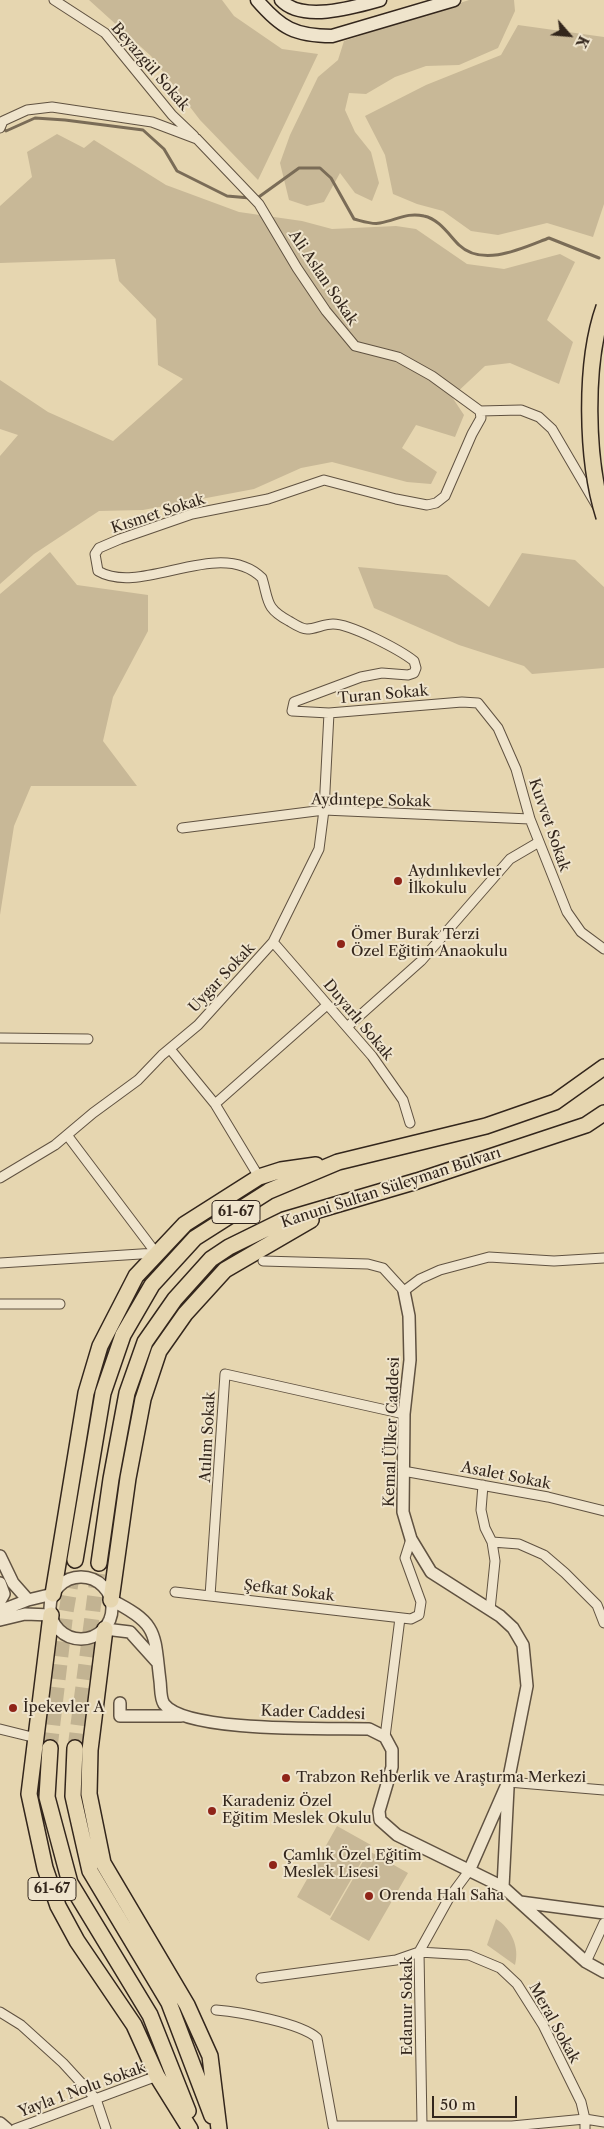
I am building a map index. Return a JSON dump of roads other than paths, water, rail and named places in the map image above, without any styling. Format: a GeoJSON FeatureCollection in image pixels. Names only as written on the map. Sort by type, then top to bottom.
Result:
{"type":"FeatureCollection","features":[{"type":"Feature","properties":{"kind":"main road"},"geometry":{"type":"LineString","coordinates":[[256,0],[272,18],[294,32],[312,36],[332,36],[454,0]]}},
{"type":"Feature","properties":{"kind":"main road"},"geometry":{"type":"LineString","coordinates":[[281,0],[285,5],[310,12],[342,12],[380,0]]}},
{"type":"Feature","properties":{"kind":"main road"},"geometry":{"type":"LineString","coordinates":[[604,307],[597,326],[589,406],[596,491],[604,516]]}},
{"type":"Feature","properties":{"kind":"main road","name":"Kanuni Sultan Süleyman Bulvarı"},"geometry":{"type":"LineString","coordinates":[[75,1560],[102,1393],[123,1335],[152,1286],[195,1238],[269,1191],[338,1162],[486,1126],[555,1102],[604,1067]]}},
{"type":"Feature","properties":{"kind":"main road","name":"Kanuni Sultan Süleyman Bulvarı"},"geometry":{"type":"LineString","coordinates":[[99,1563],[111,1479],[127,1392],[145,1342],[175,1299],[211,1259],[229,1247],[284,1220],[350,1201],[586,1125],[604,1113]]}},
{"type":"Feature","properties":{"kind":"main road","name":"61-67"},"geometry":{"type":"LineString","coordinates":[[53,1594],[86,1394],[109,1325],[136,1276],[185,1224],[259,1177],[281,1170],[338,1162]]}},
{"type":"Feature","properties":{"kind":"main road","name":"61-67"},"geometry":{"type":"LineString","coordinates":[[111,1600],[130,1469],[143,1399],[159,1351],[185,1314],[225,1270],[289,1231],[350,1201]]}},
{"type":"Feature","properties":{"kind":"main road","name":"61-67"},"geometry":{"type":"LineString","coordinates":[[50,1615],[30,1794],[45,1868],[58,1906],[77,1941],[134,2025],[157,2076],[190,2129]]}},
{"type":"Feature","properties":{"kind":"main road","name":"61-67"},"geometry":{"type":"LineString","coordinates":[[105,1629],[90,1750],[89,1794],[103,1864],[188,2005],[210,2056],[218,2129]]}},
{"type":"Feature","properties":{"kind":"main road","name":"61-67"},"geometry":{"type":"LineString","coordinates":[[50,1748],[48,1797],[70,1883],[150,2015],[195,2129]]}},
{"type":"Feature","properties":{"kind":"main road","name":"61-67"},"geometry":{"type":"LineString","coordinates":[[75,1748],[73,1796],[90,1871],[169,2003],[218,2129]]}},
{"type":"Feature","properties":{"kind":"street","name":"Beyazgül Sokak"},"geometry":{"type":"LineString","coordinates":[[54,0],[106,33],[172,115],[197,139]]}},
{"type":"Feature","properties":{"kind":"street","name":"Ali Aslan Sokak"},"geometry":{"type":"LineString","coordinates":[[2,124],[26,110],[52,107],[152,122],[197,139],[260,204],[296,268],[346,338],[355,346],[398,357],[432,376],[480,411]]}},
{"type":"Feature","properties":{"kind":"street"},"geometry":{"type":"LineString","coordinates":[[480,411],[521,410],[539,417],[552,430],[604,516]]}},
{"type":"Feature","properties":{"kind":"street","name":"Kısmet Sokak"},"geometry":{"type":"LineString","coordinates":[[292,711],[294,702],[361,677],[382,673],[408,675],[414,673],[416,668],[414,661],[390,646],[349,628],[334,624],[306,629],[297,626],[276,614],[265,598],[262,578],[245,568],[218,562],[131,577],[104,575],[98,571],[96,562],[95,554],[98,548],[192,514],[268,499],[324,480],[411,502],[427,505],[436,504],[446,496],[472,434],[481,418],[480,411]]}},
{"type":"Feature","properties":{"kind":"street","name":"Turan Sokak"},"geometry":{"type":"LineString","coordinates":[[292,711],[329,713],[453,702],[478,703]]}},
{"type":"Feature","properties":{"kind":"street","name":"Kuvvet Sokak"},"geometry":{"type":"LineString","coordinates":[[478,703],[498,728],[516,769],[530,819],[567,912],[581,932],[604,948]]}},
{"type":"Feature","properties":{"kind":"street","name":"Uygar Sokak"},"geometry":{"type":"LineString","coordinates":[[0,1178],[55,1145],[93,1113],[138,1080],[170,1048],[198,1025],[273,942],[319,850],[324,810],[329,713]]}},
{"type":"Feature","properties":{"kind":"street","name":"Aydıntepe Sokak"},"geometry":{"type":"LineString","coordinates":[[182,828],[324,810],[530,819]]}},
{"type":"Feature","properties":{"kind":"street"},"geometry":{"type":"LineString","coordinates":[[347,1027],[421,961],[510,859],[539,842]]}},
{"type":"Feature","properties":{"kind":"street","name":"Duyarlı Sokak"},"geometry":{"type":"LineString","coordinates":[[273,942],[372,1056],[403,1100],[410,1123]]}},
{"type":"Feature","properties":{"kind":"street"},"geometry":{"type":"LineString","coordinates":[[215,1104],[327,1004]]}},
{"type":"Feature","properties":{"kind":"street"},"geometry":{"type":"LineString","coordinates":[[0,1038],[88,1039]]}},
{"type":"Feature","properties":{"kind":"street"},"geometry":{"type":"LineString","coordinates":[[170,1048],[215,1104],[259,1177]]}},
{"type":"Feature","properties":{"kind":"street"},"geometry":{"type":"LineString","coordinates":[[67,1135],[156,1253]]}},
{"type":"Feature","properties":{"kind":"street"},"geometry":{"type":"LineString","coordinates":[[0,1263],[156,1253]]}},
{"type":"Feature","properties":{"kind":"street"},"geometry":{"type":"LineString","coordinates":[[263,1261],[368,1264],[383,1268],[404,1290],[420,1279],[440,1270],[489,1257],[554,1262],[604,1258]]}},
{"type":"Feature","properties":{"kind":"street","name":"Kemal Ülker Caddesi"},"geometry":{"type":"LineString","coordinates":[[404,1290],[410,1316],[410,1360],[404,1414],[403,1512],[411,1539],[431,1572],[500,1616],[513,1628],[523,1645],[527,1686],[508,1782],[469,1871]]}},
{"type":"Feature","properties":{"kind":"street"},"geometry":{"type":"LineString","coordinates":[[0,1304],[60,1304]]}},
{"type":"Feature","properties":{"kind":"street","name":"Atılım Sokak"},"geometry":{"type":"LineString","coordinates":[[210,1596],[225,1374],[404,1414]]}},
{"type":"Feature","properties":{"kind":"street","name":"Asalet Sokak"},"geometry":{"type":"LineString","coordinates":[[402,1470],[548,1497],[604,1511]]}},
{"type":"Feature","properties":{"kind":"street"},"geometry":{"type":"LineString","coordinates":[[483,1485],[480,1510],[484,1528],[492,1542],[495,1561],[490,1610]]}},
{"type":"Feature","properties":{"kind":"street"},"geometry":{"type":"LineString","coordinates":[[411,1539],[405,1558],[422,1602],[419,1615],[411,1619],[400,1618],[385,1737],[392,1750],[392,1767],[379,1811],[380,1820],[397,1835],[503,1887],[586,1962],[604,1972]]}},
{"type":"Feature","properties":{"kind":"street"},"geometry":{"type":"LineString","coordinates":[[492,1542],[519,1544],[544,1555],[566,1572],[597,1605],[604,1623]]}},
{"type":"Feature","properties":{"kind":"street"},"geometry":{"type":"LineString","coordinates":[[0,1556],[13,1584],[28,1600]]}},
{"type":"Feature","properties":{"kind":"street"},"geometry":{"type":"LineString","coordinates":[[0,1611],[28,1600],[53,1594],[68,1580],[79,1577],[99,1583],[111,1600]]}},
{"type":"Feature","properties":{"kind":"street"},"geometry":{"type":"LineString","coordinates":[[0,1582],[4,1594],[0,1601]]}},
{"type":"Feature","properties":{"kind":"street","name":"Şefkat Sokak"},"geometry":{"type":"LineString","coordinates":[[176,1592],[400,1618]]}},
{"type":"Feature","properties":{"kind":"street","name":"61-67"},"geometry":{"type":"LineString","coordinates":[[50,1615],[53,1594]]}},
{"type":"Feature","properties":{"kind":"street","name":"61-67"},"geometry":{"type":"LineString","coordinates":[[105,1629],[112,1611],[111,1600]]}},
{"type":"Feature","properties":{"kind":"street","name":"Kader Caddesi"},"geometry":{"type":"LineString","coordinates":[[111,1600],[131,1610],[146,1622],[157,1646],[164,1703],[183,1716],[212,1723],[369,1729],[385,1737]]}},
{"type":"Feature","properties":{"kind":"street"},"geometry":{"type":"LineString","coordinates":[[0,1620],[10,1615],[50,1615],[60,1632],[78,1640],[88,1639],[105,1629],[130,1632],[158,1662]]}},
{"type":"Feature","properties":{"kind":"street"},"geometry":{"type":"LineString","coordinates":[[120,1703],[120,1716],[183,1716]]}},
{"type":"Feature","properties":{"kind":"street"},"geometry":{"type":"LineString","coordinates":[[0,1729],[28,1736]]}},
{"type":"Feature","properties":{"kind":"street"},"geometry":{"type":"LineString","coordinates":[[503,1887],[508,1782],[604,1790]]}},
{"type":"Feature","properties":{"kind":"street","name":"Edanur Sokak"},"geometry":{"type":"LineString","coordinates":[[422,2125],[419,1952],[449,1898],[469,1871]]}},
{"type":"Feature","properties":{"kind":"street"},"geometry":{"type":"LineString","coordinates":[[520,1902],[604,1913]]}},
{"type":"Feature","properties":{"kind":"street"},"geometry":{"type":"LineString","coordinates":[[586,1962],[604,1923]]}},
{"type":"Feature","properties":{"kind":"street"},"geometry":{"type":"LineString","coordinates":[[262,1978],[396,1960],[419,1952]]}},
{"type":"Feature","properties":{"kind":"street","name":"Meral Sokak"},"geometry":{"type":"LineString","coordinates":[[419,1952],[469,1955],[500,1968],[517,1984],[543,2025],[581,2102],[585,2129]]}},
{"type":"Feature","properties":{"kind":"street"},"geometry":{"type":"LineString","coordinates":[[216,2010],[259,2017],[310,2031],[318,2038],[332,2126],[347,2128],[422,2125],[499,2128],[585,2119],[604,2122]]}},
{"type":"Feature","properties":{"kind":"street"},"geometry":{"type":"LineString","coordinates":[[0,2012],[21,2025],[63,2063],[96,2099],[106,2129]]}},
{"type":"Feature","properties":{"kind":"street","name":"Yayla 1 Nolu Sokak"},"geometry":{"type":"LineString","coordinates":[[15,2129],[157,2076]]}},
{"type":"Feature","properties":{"kind":"street"},"geometry":{"type":"LineString","coordinates":[[0,2123],[6,2129]]}},
{"type":"Feature","properties":{"kind":"waterway"},"geometry":{"type":"LineString","coordinates":[[2,127],[6,131],[35,118],[143,130],[164,149],[177,171],[227,196],[250,198]]}},
{"type":"Feature","properties":{"kind":"waterway"},"geometry":{"type":"LineString","coordinates":[[256,199],[299,168],[320,168],[331,178],[354,219],[367,223],[377,223],[407,216],[424,216],[434,220],[459,245],[469,252],[480,255],[503,254],[549,238],[599,258]]}},
{"type":"Feature","properties":{"kind":"tunnel"},"geometry":{"type":"LineString","coordinates":[[50,1748],[66,1612],[75,1560]]}},
{"type":"Feature","properties":{"kind":"tunnel"},"geometry":{"type":"LineString","coordinates":[[75,1748],[99,1563]]}},
{"type":"Feature","properties":{"kind":"place","name":"Aydınlıkevler İlkokulu"},"geometry":{"type":"Point","coordinates":[398,881]}},
{"type":"Feature","properties":{"kind":"place","name":"Ömer Burak Terzi Özel Eğitim Anaokulu"},"geometry":{"type":"Point","coordinates":[341,944]}},
{"type":"Feature","properties":{"kind":"place","name":"İpekevler A"},"geometry":{"type":"Point","coordinates":[13,1708]}},
{"type":"Feature","properties":{"kind":"place","name":"Trabzon Rehberlik ve Araştırma Merkezi"},"geometry":{"type":"Point","coordinates":[286,1778]}},
{"type":"Feature","properties":{"kind":"place","name":"Karadeniz Özel Eğitim Meslek Okulu"},"geometry":{"type":"Point","coordinates":[212,1811]}},
{"type":"Feature","properties":{"kind":"place","name":"Çamlık Özel Eğitim Meslek Lisesi"},"geometry":{"type":"Point","coordinates":[273,1865]}},
{"type":"Feature","properties":{"kind":"place","name":"Orenda Halı Saha"},"geometry":{"type":"Point","coordinates":[369,1896]}}]}
